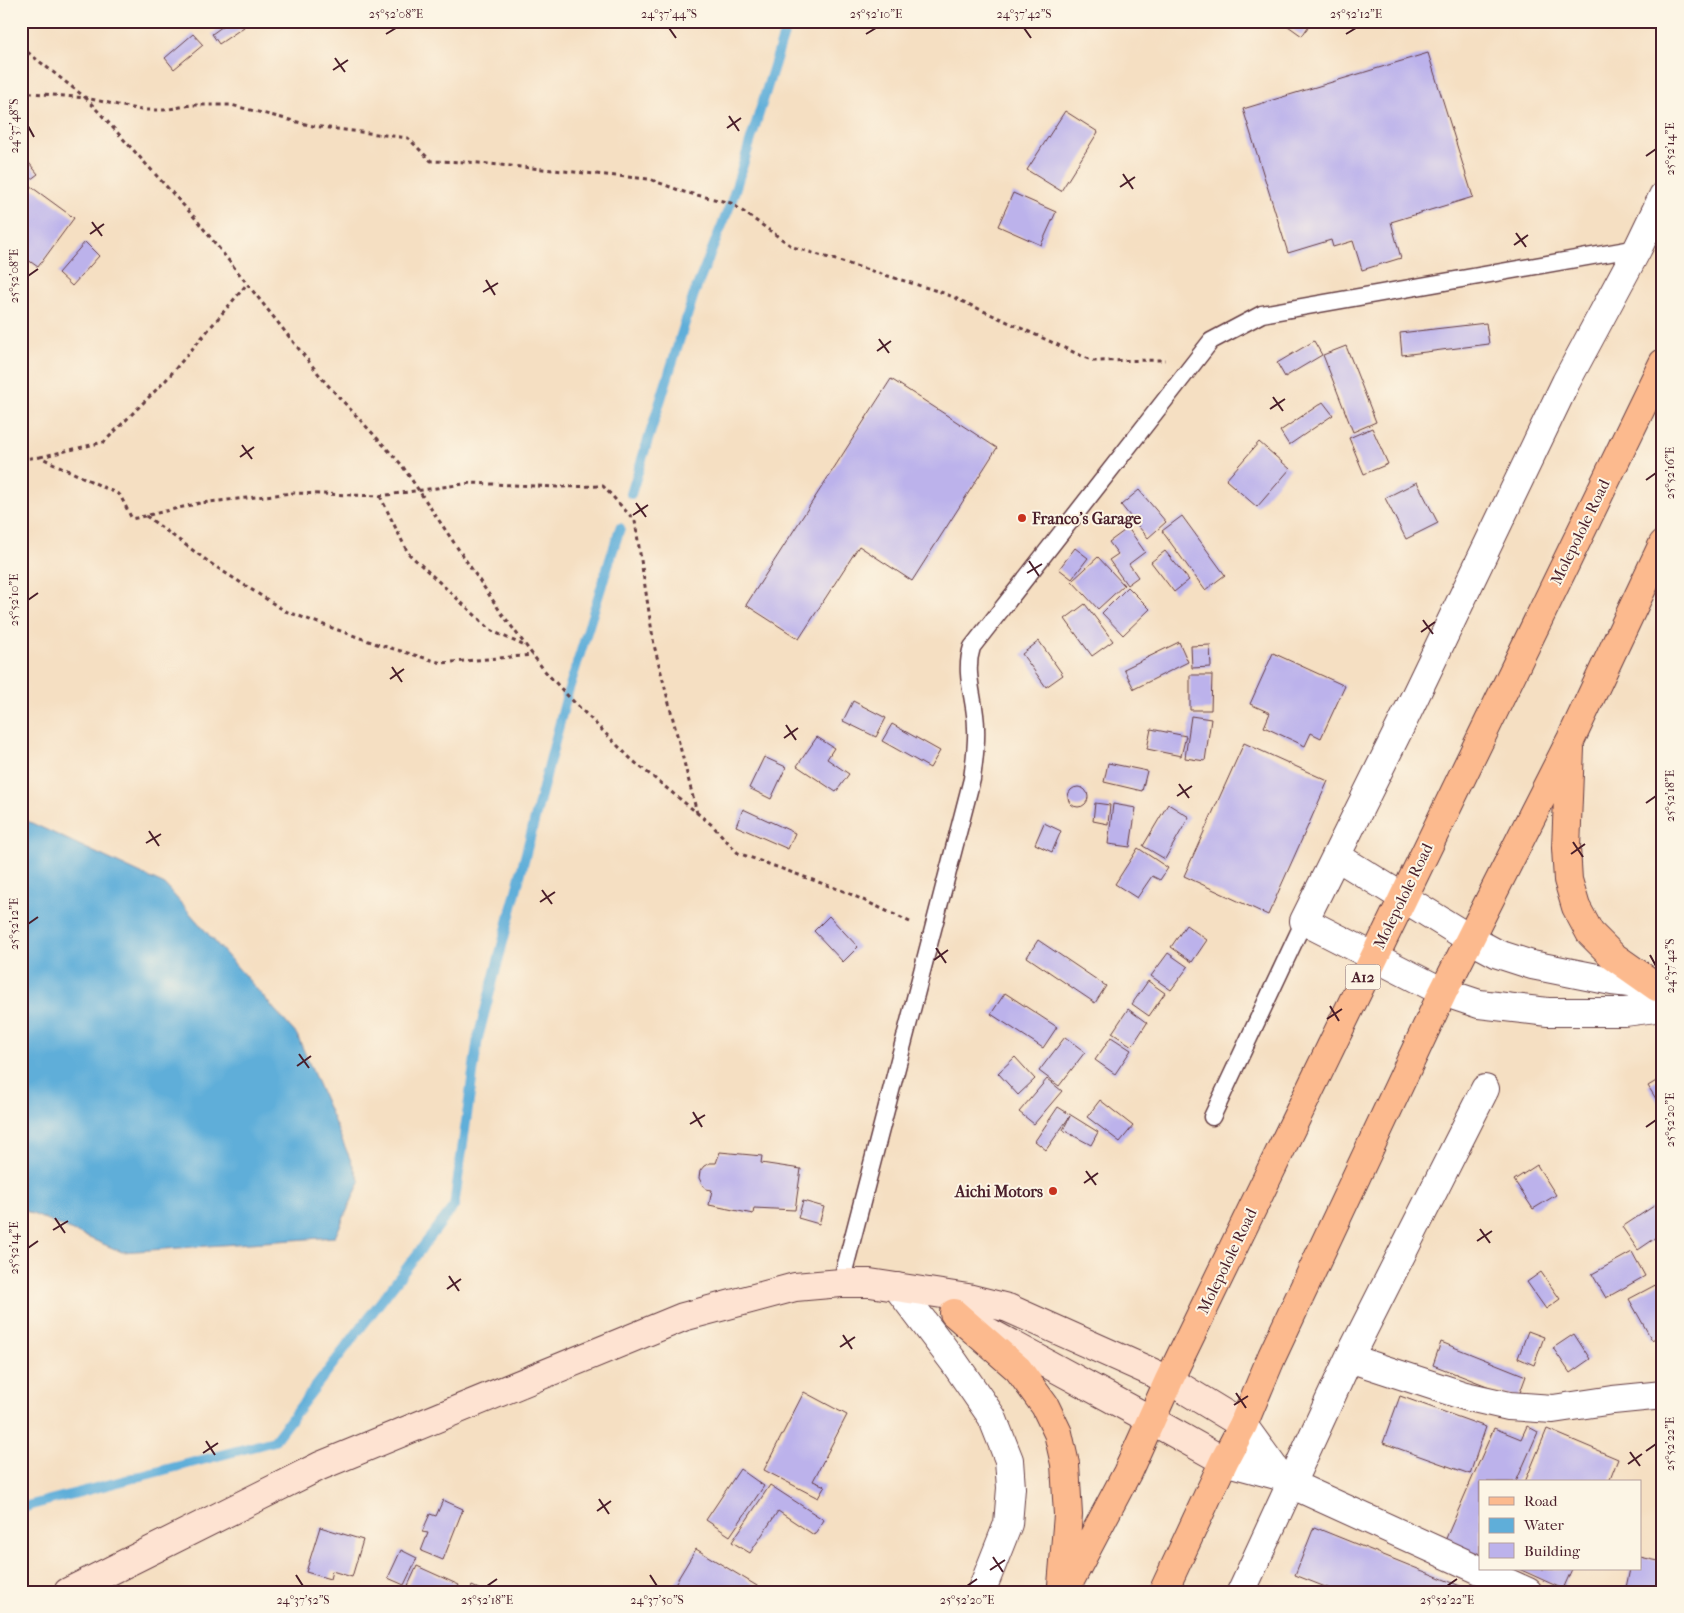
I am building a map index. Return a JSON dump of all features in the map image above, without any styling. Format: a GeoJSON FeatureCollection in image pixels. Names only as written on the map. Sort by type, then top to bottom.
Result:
{"type":"FeatureCollection","features":[{"type":"Feature","properties":{"kind":"main road","name":"Molepolole Road"},"geometry":{"type":"LineString","coordinates":[[1063,1592],[1128,1474],[1169,1380],[1663,363]]}},
{"type":"Feature","properties":{"kind":"main road"},"geometry":{"type":"LineString","coordinates":[[1163,1592],[1243,1425],[1272,1356],[1443,992],[1571,739],[1663,544]]}},
{"type":"Feature","properties":{"kind":"main road"},"geometry":{"type":"LineString","coordinates":[[1571,739],[1566,856],[1568,880],[1576,908],[1590,933],[1613,956],[1661,994]]}},
{"type":"Feature","properties":{"kind":"main road"},"geometry":{"type":"LineString","coordinates":[[954,1312],[1018,1369],[1046,1406],[1058,1433],[1065,1464],[1068,1515],[1063,1592]]}},
{"type":"Feature","properties":{"kind":"street"},"geometry":{"type":"LineString","coordinates":[[1661,994],[1625,1012],[1548,1012],[1479,1004],[1443,992],[1304,921],[1566,382],[1638,248],[1663,196]]}},
{"type":"Feature","properties":{"kind":"street"},"geometry":{"type":"LineString","coordinates":[[1336,856],[1402,898],[1498,954],[1532,966],[1612,981],[1661,994]]}},
{"type":"Feature","properties":{"kind":"street"},"geometry":{"type":"LineString","coordinates":[[1241,1592],[1286,1480],[1485,1089]]}},
{"type":"Feature","properties":{"kind":"street"},"geometry":{"type":"LineString","coordinates":[[68,1592],[320,1466],[683,1317],[795,1287],[841,1283],[870,1283],[968,1298],[1008,1308],[1169,1380],[1243,1425],[1286,1480]]}},
{"type":"Feature","properties":{"kind":"street"},"geometry":{"type":"LineString","coordinates":[[910,1289],[1151,1420],[1224,1462],[1286,1480],[1479,1569]]}},
{"type":"Feature","properties":{"kind":"street"},"geometry":{"type":"LineString","coordinates":[[910,1289],[954,1362],[992,1417],[1009,1460],[1011,1488],[1008,1524],[982,1592]]}},
{"type":"Feature","properties":{"kind":"street"},"geometry":{"type":"LineString","coordinates":[[1349,1358],[1465,1396],[1510,1406],[1552,1409],[1663,1395]]}},
{"type":"Feature","properties":{"kind":"street"},"geometry":{"type":"LineString","coordinates":[[1480,1570],[1528,1592]]}},
{"type":"Feature","properties":{"kind":"lane"},"geometry":{"type":"LineString","coordinates":[[841,1283],[972,779],[976,728],[968,659],[972,647],[1211,341],[1262,314],[1638,248]]}},
{"type":"Feature","properties":{"kind":"lane"},"geometry":{"type":"LineString","coordinates":[[1212,1117],[1304,921]]}},
{"type":"Feature","properties":{"kind":"path"},"geometry":{"type":"LineString","coordinates":[[21,47],[86,98],[195,218],[324,382],[401,464],[500,611],[550,677],[632,760],[712,825],[738,852],[846,892],[932,932]]}},
{"type":"Feature","properties":{"kind":"path"},"geometry":{"type":"LineString","coordinates":[[21,92],[86,98],[141,110],[164,110],[191,105],[231,104],[313,126],[408,138],[431,161],[468,162],[649,179],[684,192],[732,203],[793,247],[944,293],[1093,361],[1198,359]]}},
{"type":"Feature","properties":{"kind":"path"},"geometry":{"type":"LineString","coordinates":[[21,459],[40,457],[104,442],[166,380],[247,284]]}},
{"type":"Feature","properties":{"kind":"path"},"geometry":{"type":"LineString","coordinates":[[40,457],[120,496],[132,519],[200,503],[293,493],[380,496],[471,483],[557,488],[603,486],[635,521],[654,645],[697,813]]}},
{"type":"Feature","properties":{"kind":"path"},"geometry":{"type":"LineString","coordinates":[[380,496],[408,553],[492,631],[527,648]]}},
{"type":"Feature","properties":{"kind":"path"},"geometry":{"type":"LineString","coordinates":[[146,516],[213,564],[286,611],[377,644],[442,663],[533,655]]}},
{"type":"Feature","properties":{"kind":"water"},"geometry":{"type":"Polygon","coordinates":[[[21,818],[165,885],[297,1035],[360,1182],[335,1237],[122,1252],[21,1209],[21,818]]]}},
{"type":"Feature","properties":{"kind":"building"},"geometry":{"type":"Polygon","coordinates":[[[230,21],[240,21],[244,27],[219,44],[212,34],[230,21]]]}},
{"type":"Feature","properties":{"kind":"building"},"geometry":{"type":"Polygon","coordinates":[[[1281,21],[1312,21],[1302,36],[1281,21]]]}},
{"type":"Feature","properties":{"kind":"building"},"geometry":{"type":"Polygon","coordinates":[[[193,34],[203,45],[174,69],[165,58],[193,34]]]}},
{"type":"Feature","properties":{"kind":"building"},"geometry":{"type":"Polygon","coordinates":[[[1428,53],[1473,197],[1391,222],[1401,258],[1362,270],[1353,241],[1333,247],[1331,240],[1288,253],[1243,109],[1428,53]]]}},
{"type":"Feature","properties":{"kind":"building"},"geometry":{"type":"Polygon","coordinates":[[[1065,111],[1098,132],[1061,191],[1027,170],[1065,111]]]}},
{"type":"Feature","properties":{"kind":"building"},"geometry":{"type":"Polygon","coordinates":[[[21,153],[38,174],[23,185],[21,183],[21,153]]]}},
{"type":"Feature","properties":{"kind":"building"},"geometry":{"type":"Polygon","coordinates":[[[26,183],[74,218],[38,267],[21,255],[21,190],[26,183]]]}},
{"type":"Feature","properties":{"kind":"building"},"geometry":{"type":"Polygon","coordinates":[[[1013,193],[1056,212],[1041,245],[998,226],[1013,193]]]}},
{"type":"Feature","properties":{"kind":"building"},"geometry":{"type":"Polygon","coordinates":[[[85,242],[99,256],[72,286],[58,273],[85,242]]]}},
{"type":"Feature","properties":{"kind":"building"},"geometry":{"type":"Polygon","coordinates":[[[1486,323],[1489,344],[1402,355],[1400,333],[1486,323]]]}},
{"type":"Feature","properties":{"kind":"building"},"geometry":{"type":"Polygon","coordinates":[[[1314,341],[1322,355],[1285,377],[1277,363],[1314,341]]]}},
{"type":"Feature","properties":{"kind":"building"},"geometry":{"type":"Polygon","coordinates":[[[1346,346],[1376,422],[1353,432],[1323,355],[1346,346]]]}},
{"type":"Feature","properties":{"kind":"building"},"geometry":{"type":"Polygon","coordinates":[[[891,379],[997,448],[912,581],[859,546],[799,639],[746,605],[891,379]]]}},
{"type":"Feature","properties":{"kind":"building"},"geometry":{"type":"Polygon","coordinates":[[[1323,402],[1333,415],[1289,445],[1280,431],[1323,402]]]}},
{"type":"Feature","properties":{"kind":"building"},"geometry":{"type":"Polygon","coordinates":[[[1372,428],[1388,464],[1364,474],[1349,438],[1372,428]]]}},
{"type":"Feature","properties":{"kind":"building"},"geometry":{"type":"Polygon","coordinates":[[[1259,442],[1290,469],[1257,507],[1226,480],[1259,442]]]}},
{"type":"Feature","properties":{"kind":"building"},"geometry":{"type":"Polygon","coordinates":[[[1417,482],[1438,523],[1406,539],[1385,498],[1417,482]]]}},
{"type":"Feature","properties":{"kind":"building"},"geometry":{"type":"Polygon","coordinates":[[[1139,490],[1166,522],[1148,538],[1121,505],[1139,490]]]}},
{"type":"Feature","properties":{"kind":"building"},"geometry":{"type":"Polygon","coordinates":[[[1182,516],[1225,575],[1205,590],[1162,531],[1182,516]]]}},
{"type":"Feature","properties":{"kind":"building"},"geometry":{"type":"Polygon","coordinates":[[[1128,528],[1145,552],[1129,564],[1138,577],[1127,585],[1109,560],[1118,554],[1109,542],[1128,528]]]}},
{"type":"Feature","properties":{"kind":"building"},"geometry":{"type":"Polygon","coordinates":[[[1075,548],[1088,558],[1072,579],[1059,569],[1075,548]]]}},
{"type":"Feature","properties":{"kind":"building"},"geometry":{"type":"Polygon","coordinates":[[[1165,551],[1189,580],[1174,592],[1151,562],[1165,551]]]}},
{"type":"Feature","properties":{"kind":"building"},"geometry":{"type":"Polygon","coordinates":[[[1098,557],[1124,585],[1098,609],[1072,581],[1098,557]]]}},
{"type":"Feature","properties":{"kind":"building"},"geometry":{"type":"Polygon","coordinates":[[[1128,587],[1150,609],[1123,635],[1102,613],[1128,587]]]}},
{"type":"Feature","properties":{"kind":"building"},"geometry":{"type":"Polygon","coordinates":[[[1085,604],[1113,641],[1092,656],[1065,619],[1085,604]]]}},
{"type":"Feature","properties":{"kind":"building"},"geometry":{"type":"Polygon","coordinates":[[[1039,641],[1063,675],[1046,687],[1022,654],[1039,641]]]}},
{"type":"Feature","properties":{"kind":"building"},"geometry":{"type":"Polygon","coordinates":[[[1179,642],[1188,662],[1134,689],[1124,669],[1179,642]]]}},
{"type":"Feature","properties":{"kind":"building"},"geometry":{"type":"Polygon","coordinates":[[[1210,645],[1211,667],[1192,668],[1191,646],[1210,645]]]}},
{"type":"Feature","properties":{"kind":"building"},"geometry":{"type":"Polygon","coordinates":[[[1273,653],[1345,686],[1321,738],[1311,733],[1305,746],[1264,727],[1270,713],[1250,704],[1273,653]]]}},
{"type":"Feature","properties":{"kind":"building"},"geometry":{"type":"Polygon","coordinates":[[[1190,675],[1212,675],[1211,710],[1190,710],[1190,675]]]}},
{"type":"Feature","properties":{"kind":"building"},"geometry":{"type":"Polygon","coordinates":[[[853,701],[886,718],[876,737],[843,721],[853,701]]]}},
{"type":"Feature","properties":{"kind":"building"},"geometry":{"type":"Polygon","coordinates":[[[1191,716],[1211,719],[1205,761],[1185,758],[1191,716]]]}},
{"type":"Feature","properties":{"kind":"building"},"geometry":{"type":"Polygon","coordinates":[[[892,724],[940,751],[930,768],[882,741],[892,724]]]}},
{"type":"Feature","properties":{"kind":"building"},"geometry":{"type":"Polygon","coordinates":[[[1151,729],[1186,736],[1181,756],[1147,749],[1151,729]]]}},
{"type":"Feature","properties":{"kind":"building"},"geometry":{"type":"Polygon","coordinates":[[[817,737],[834,748],[827,759],[849,774],[836,792],[797,766],[817,737]]]}},
{"type":"Feature","properties":{"kind":"building"},"geometry":{"type":"Polygon","coordinates":[[[1244,743],[1328,781],[1268,915],[1184,876],[1244,743]]]}},
{"type":"Feature","properties":{"kind":"building"},"geometry":{"type":"Polygon","coordinates":[[[764,757],[786,767],[771,799],[749,788],[764,757]]]}},
{"type":"Feature","properties":{"kind":"building"},"geometry":{"type":"Polygon","coordinates":[[[1108,763],[1147,771],[1142,791],[1104,782],[1108,763]]]}},
{"type":"Feature","properties":{"kind":"building"},"geometry":{"type":"Polygon","coordinates":[[[1078,787],[1085,790],[1088,797],[1085,804],[1078,807],[1071,804],[1068,797],[1071,790],[1078,787]]]}},
{"type":"Feature","properties":{"kind":"building"},"geometry":{"type":"Polygon","coordinates":[[[1095,803],[1110,805],[1108,824],[1093,821],[1095,803]]]}},
{"type":"Feature","properties":{"kind":"building"},"geometry":{"type":"Polygon","coordinates":[[[1113,804],[1136,808],[1130,847],[1108,844],[1113,804]]]}},
{"type":"Feature","properties":{"kind":"building"},"geometry":{"type":"Polygon","coordinates":[[[1168,804],[1189,817],[1165,859],[1143,846],[1168,804]]]}},
{"type":"Feature","properties":{"kind":"building"},"geometry":{"type":"Polygon","coordinates":[[[743,809],[795,833],[788,849],[736,826],[743,809]]]}},
{"type":"Feature","properties":{"kind":"building"},"geometry":{"type":"Polygon","coordinates":[[[1044,823],[1061,831],[1052,852],[1035,844],[1044,823]]]}},
{"type":"Feature","properties":{"kind":"building"},"geometry":{"type":"Polygon","coordinates":[[[1138,848],[1168,868],[1160,880],[1152,876],[1137,898],[1115,884],[1138,848]]]}},
{"type":"Feature","properties":{"kind":"building"},"geometry":{"type":"Polygon","coordinates":[[[829,916],[858,947],[843,962],[814,931],[829,916]]]}},
{"type":"Feature","properties":{"kind":"building"},"geometry":{"type":"Polygon","coordinates":[[[1186,925],[1207,940],[1192,962],[1171,947],[1186,925]]]}},
{"type":"Feature","properties":{"kind":"building"},"geometry":{"type":"Polygon","coordinates":[[[1038,940],[1106,986],[1095,1003],[1027,957],[1038,940]]]}},
{"type":"Feature","properties":{"kind":"building"},"geometry":{"type":"Polygon","coordinates":[[[1168,953],[1188,967],[1171,990],[1151,976],[1168,953]]]}},
{"type":"Feature","properties":{"kind":"building"},"geometry":{"type":"Polygon","coordinates":[[[1148,981],[1165,993],[1149,1016],[1132,1004],[1148,981]]]}},
{"type":"Feature","properties":{"kind":"building"},"geometry":{"type":"Polygon","coordinates":[[[1005,993],[1057,1027],[1043,1048],[991,1014],[1005,993]]]}},
{"type":"Feature","properties":{"kind":"building"},"geometry":{"type":"Polygon","coordinates":[[[1128,1009],[1147,1023],[1132,1046],[1112,1033],[1128,1009]]]}},
{"type":"Feature","properties":{"kind":"building"},"geometry":{"type":"Polygon","coordinates":[[[1065,1037],[1085,1052],[1059,1086],[1039,1071],[1065,1037]]]}},
{"type":"Feature","properties":{"kind":"building"},"geometry":{"type":"Polygon","coordinates":[[[1111,1037],[1131,1050],[1115,1074],[1095,1060],[1111,1037]]]}},
{"type":"Feature","properties":{"kind":"building"},"geometry":{"type":"Polygon","coordinates":[[[1015,1057],[1035,1079],[1018,1095],[998,1073],[1015,1057]]]}},
{"type":"Feature","properties":{"kind":"building"},"geometry":{"type":"Polygon","coordinates":[[[1663,1077],[1663,1110],[1648,1086],[1663,1077]]]}},
{"type":"Feature","properties":{"kind":"building"},"geometry":{"type":"Polygon","coordinates":[[[1047,1079],[1062,1091],[1034,1124],[1019,1112],[1047,1079]]]}},
{"type":"Feature","properties":{"kind":"building"},"geometry":{"type":"Polygon","coordinates":[[[1100,1100],[1133,1126],[1120,1142],[1087,1117],[1100,1100]]]}},
{"type":"Feature","properties":{"kind":"building"},"geometry":{"type":"Polygon","coordinates":[[[1058,1107],[1098,1132],[1091,1145],[1063,1130],[1070,1116],[1046,1150],[1035,1141],[1058,1107]]]}},
{"type":"Feature","properties":{"kind":"building"},"geometry":{"type":"Polygon","coordinates":[[[720,1152],[762,1156],[761,1163],[801,1169],[795,1210],[754,1208],[753,1214],[709,1205],[712,1190],[706,1189],[702,1184],[699,1178],[700,1171],[710,1163],[716,1163],[720,1152]]]}},
{"type":"Feature","properties":{"kind":"building"},"geometry":{"type":"Polygon","coordinates":[[[1537,1165],[1556,1195],[1533,1209],[1514,1180],[1537,1165]]]}},
{"type":"Feature","properties":{"kind":"building"},"geometry":{"type":"Polygon","coordinates":[[[1663,1200],[1663,1233],[1638,1250],[1622,1227],[1663,1200]]]}},
{"type":"Feature","properties":{"kind":"building"},"geometry":{"type":"Polygon","coordinates":[[[803,1201],[824,1207],[819,1224],[798,1218],[803,1201]]]}},
{"type":"Feature","properties":{"kind":"building"},"geometry":{"type":"Polygon","coordinates":[[[1632,1252],[1645,1276],[1606,1298],[1592,1274],[1632,1252]]]}},
{"type":"Feature","properties":{"kind":"building"},"geometry":{"type":"Polygon","coordinates":[[[1541,1272],[1560,1299],[1546,1309],[1527,1282],[1541,1272]]]}},
{"type":"Feature","properties":{"kind":"building"},"geometry":{"type":"Polygon","coordinates":[[[1663,1281],[1663,1333],[1652,1340],[1629,1299],[1663,1281]]]}},
{"type":"Feature","properties":{"kind":"building"},"geometry":{"type":"Polygon","coordinates":[[[1528,1331],[1544,1337],[1534,1365],[1518,1358],[1528,1331]]]}},
{"type":"Feature","properties":{"kind":"building"},"geometry":{"type":"Polygon","coordinates":[[[1574,1334],[1590,1359],[1570,1373],[1553,1348],[1574,1334]]]}},
{"type":"Feature","properties":{"kind":"building"},"geometry":{"type":"Polygon","coordinates":[[[1441,1342],[1526,1376],[1518,1398],[1433,1365],[1441,1342]]]}},
{"type":"Feature","properties":{"kind":"building"},"geometry":{"type":"Polygon","coordinates":[[[804,1392],[847,1415],[813,1481],[825,1486],[818,1498],[764,1470],[804,1392]]]}},
{"type":"Feature","properties":{"kind":"building"},"geometry":{"type":"Polygon","coordinates":[[[1400,1396],[1486,1427],[1470,1474],[1383,1443],[1400,1396]]]}},
{"type":"Feature","properties":{"kind":"building"},"geometry":{"type":"Polygon","coordinates":[[[1527,1426],[1538,1432],[1517,1480],[1479,1480],[1479,1559],[1444,1543],[1494,1428],[1521,1439],[1527,1426]]]}},
{"type":"Feature","properties":{"kind":"building"},"geometry":{"type":"Polygon","coordinates":[[[1547,1429],[1618,1459],[1610,1480],[1526,1480],[1547,1429]]]}},
{"type":"Feature","properties":{"kind":"building"},"geometry":{"type":"Polygon","coordinates":[[[740,1469],[764,1486],[730,1536],[706,1520],[740,1469]]]}},
{"type":"Feature","properties":{"kind":"building"},"geometry":{"type":"Polygon","coordinates":[[[770,1485],[824,1520],[814,1535],[778,1511],[750,1553],[732,1542],[770,1485]]]}},
{"type":"Feature","properties":{"kind":"building"},"geometry":{"type":"Polygon","coordinates":[[[443,1500],[463,1509],[443,1560],[421,1551],[428,1533],[422,1532],[430,1514],[436,1516],[443,1500]]]}},
{"type":"Feature","properties":{"kind":"building"},"geometry":{"type":"Polygon","coordinates":[[[320,1527],[363,1540],[352,1577],[332,1571],[330,1579],[306,1572],[320,1527]]]}},
{"type":"Feature","properties":{"kind":"building"},"geometry":{"type":"Polygon","coordinates":[[[1314,1527],[1475,1592],[1338,1592],[1295,1575],[1314,1527]]]}},
{"type":"Feature","properties":{"kind":"building"},"geometry":{"type":"Polygon","coordinates":[[[696,1549],[767,1592],[670,1592],[696,1549]]]}},
{"type":"Feature","properties":{"kind":"building"},"geometry":{"type":"Polygon","coordinates":[[[401,1550],[417,1558],[404,1585],[388,1578],[401,1550]]]}},
{"type":"Feature","properties":{"kind":"building"},"geometry":{"type":"Polygon","coordinates":[[[1642,1557],[1663,1562],[1663,1592],[1625,1592],[1630,1570],[1642,1570],[1642,1557]]]}},
{"type":"Feature","properties":{"kind":"building"},"geometry":{"type":"Polygon","coordinates":[[[417,1566],[459,1585],[456,1592],[405,1592],[417,1566]]]}},
{"type":"Feature","properties":{"kind":"building"},"geometry":{"type":"Polygon","coordinates":[[[1521,1570],[1572,1570],[1563,1589],[1521,1570]]]}},
{"type":"Feature","properties":{"kind":"building"},"geometry":{"type":"Polygon","coordinates":[[[472,1586],[485,1592],[469,1592],[472,1586]]]}},
{"type":"Feature","properties":{"kind":"waterway"},"geometry":{"type":"LineString","coordinates":[[631,494],[694,294],[731,203],[788,21]]}},
{"type":"Feature","properties":{"kind":"waterway"},"geometry":{"type":"LineString","coordinates":[[21,1509],[274,1441],[454,1206],[478,1038],[567,695],[620,528]]}},
{"type":"Feature","properties":{"kind":"place","name":"Franco's Garage"},"geometry":{"type":"Point","coordinates":[1022,518]}},
{"type":"Feature","properties":{"kind":"place","name":"Aichi Motors"},"geometry":{"type":"Point","coordinates":[1053,1191]}}]}
